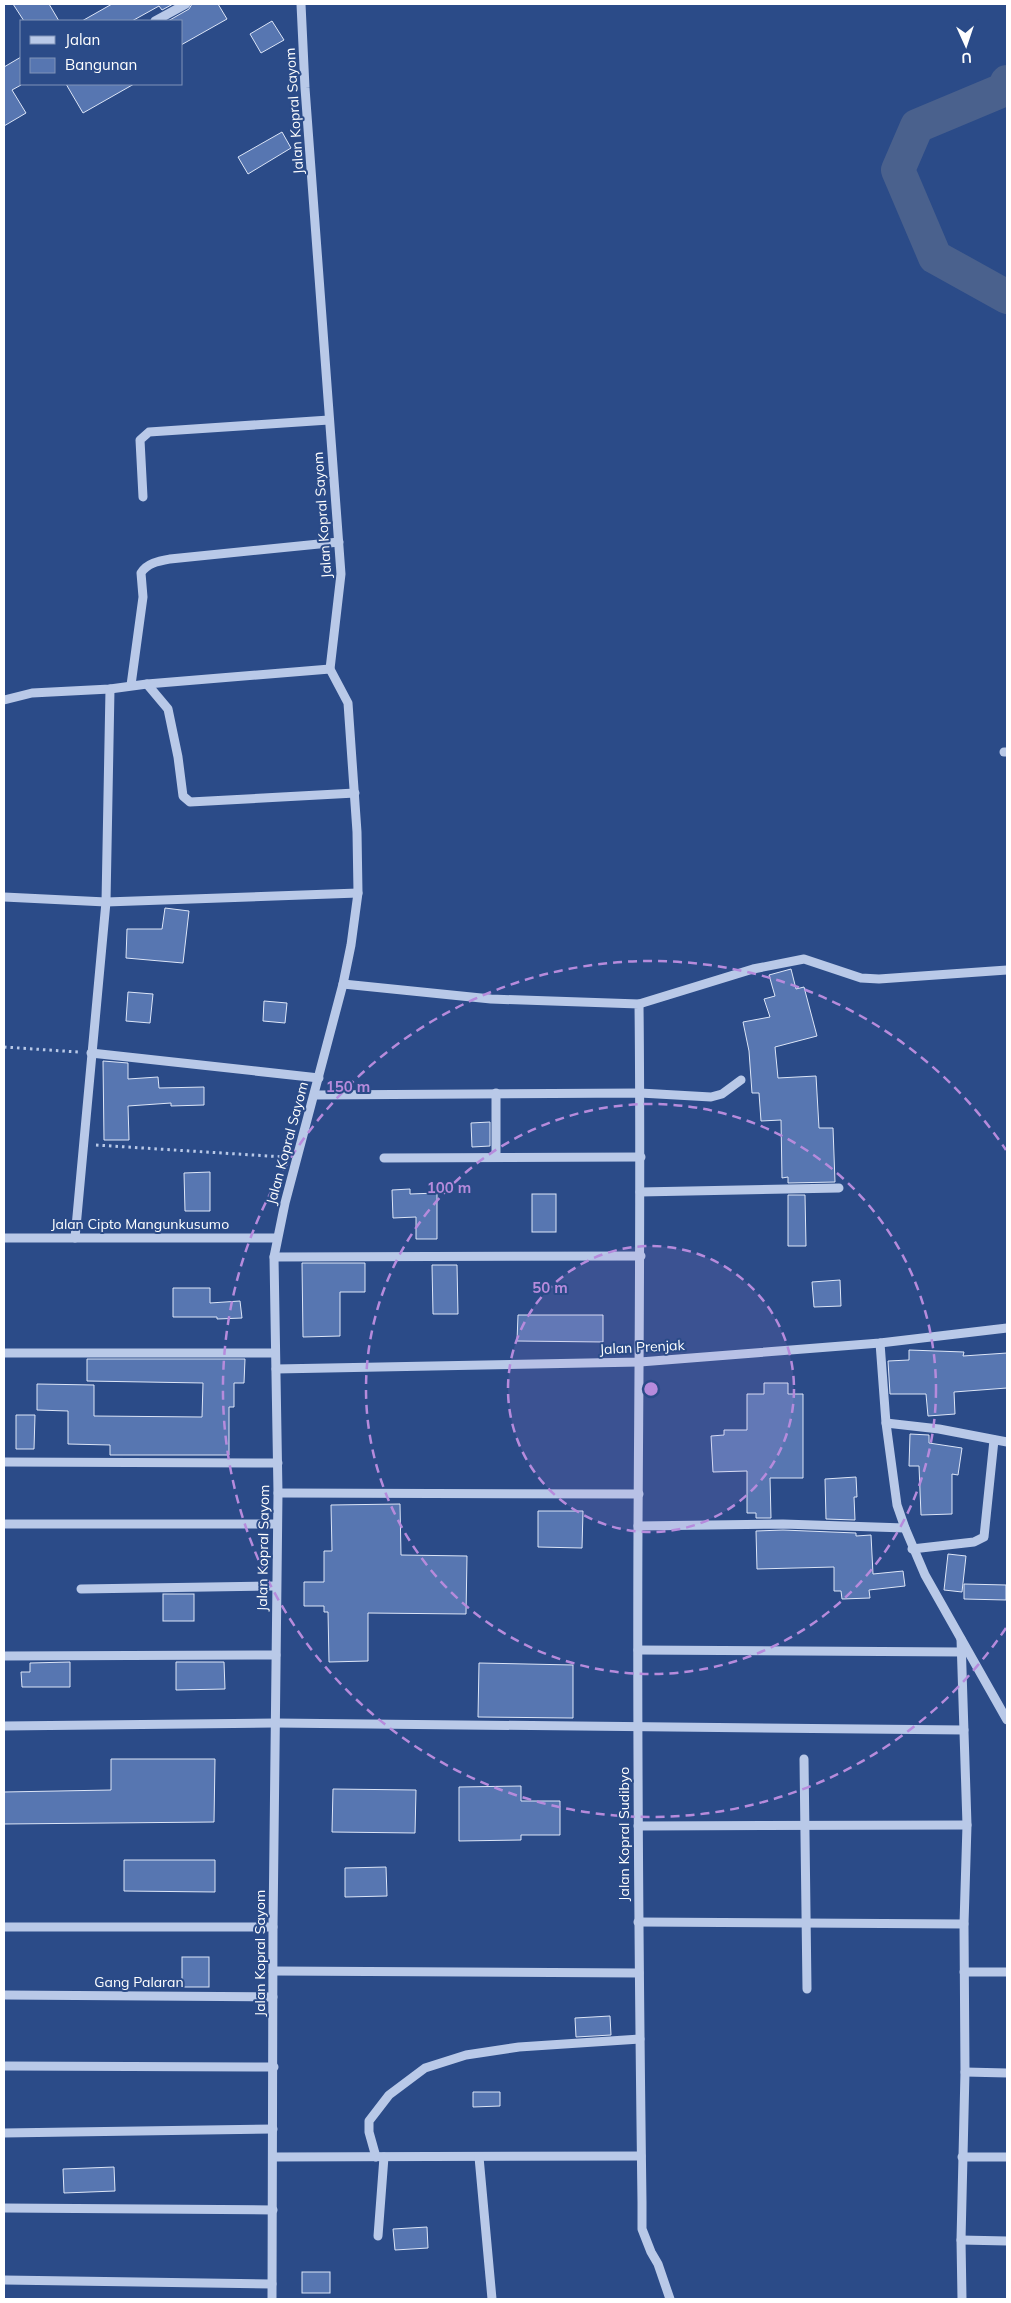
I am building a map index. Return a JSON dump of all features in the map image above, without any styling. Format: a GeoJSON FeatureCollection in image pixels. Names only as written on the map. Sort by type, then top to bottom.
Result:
{"type":"FeatureCollection","features":[{"type":"Feature","properties":{"kind":"street"},"geometry":{"type":"LineString","coordinates":[[157,20],[186,4]]}},
{"type":"Feature","properties":{"kind":"street","name":"Jalan Kopral Sayom"},"geometry":{"type":"LineString","coordinates":[[272,2299],[276,1524],[278,1493],[274,1257],[276,1238],[320,1078],[343,984],[358,894],[355,793],[348,703],[330,669],[341,574],[304,88],[301,4]]}},
{"type":"Feature","properties":{"kind":"street"},"geometry":{"type":"LineString","coordinates":[[143,497],[140,440],[149,432],[329,420]]}},
{"type":"Feature","properties":{"kind":"street"},"geometry":{"type":"LineString","coordinates":[[132,685],[143,597],[141,573],[147,566],[156,561],[170,559],[339,542]]}},
{"type":"Feature","properties":{"kind":"street"},"geometry":{"type":"LineString","coordinates":[[4,700],[32,693],[110,689],[132,685],[330,669]]}},
{"type":"Feature","properties":{"kind":"street"},"geometry":{"type":"LineString","coordinates":[[146,684],[168,709],[178,757],[183,796],[190,802],[194,804],[355,793]]}},
{"type":"Feature","properties":{"kind":"street"},"geometry":{"type":"LineString","coordinates":[[75,1238],[82,1144],[106,902],[110,689]]}},
{"type":"Feature","properties":{"kind":"street"},"geometry":{"type":"LineString","coordinates":[[4,897],[106,902],[358,894]]}},
{"type":"Feature","properties":{"kind":"street"},"geometry":{"type":"LineString","coordinates":[[343,984],[491,999],[640,1004],[753,969],[804,959],[861,978],[879,979],[1007,970]]}},
{"type":"Feature","properties":{"kind":"street","name":"Jalan Kopral Sudibyo"},"geometry":{"type":"LineString","coordinates":[[640,1004],[641,1256],[638,1526],[638,1973],[642,2229],[658,2264],[670,2299]]}},
{"type":"Feature","properties":{"kind":"street"},"geometry":{"type":"LineString","coordinates":[[92,1053],[320,1078]]}},
{"type":"Feature","properties":{"kind":"street"},"geometry":{"type":"LineString","coordinates":[[315,1095],[640,1093],[711,1097],[722,1094],[741,1080]]}},
{"type":"Feature","properties":{"kind":"street"},"geometry":{"type":"LineString","coordinates":[[496,1093],[496,1158]]}},
{"type":"Feature","properties":{"kind":"street"},"geometry":{"type":"LineString","coordinates":[[384,1158],[641,1156]]}},
{"type":"Feature","properties":{"kind":"street"},"geometry":{"type":"LineString","coordinates":[[640,1192],[839,1188]]}},
{"type":"Feature","properties":{"kind":"street","name":"Jalan Cipto Mangunkusumo"},"geometry":{"type":"LineString","coordinates":[[4,1238],[276,1238]]}},
{"type":"Feature","properties":{"kind":"street"},"geometry":{"type":"LineString","coordinates":[[274,1257],[641,1256]]}},
{"type":"Feature","properties":{"kind":"street","name":"Jalan Prenjak"},"geometry":{"type":"LineString","coordinates":[[276,1369],[640,1362],[880,1343],[1007,1328]]}},
{"type":"Feature","properties":{"kind":"street"},"geometry":{"type":"LineString","coordinates":[[880,1343],[886,1423],[898,1505],[912,1549],[1007,1720]]}},
{"type":"Feature","properties":{"kind":"street"},"geometry":{"type":"LineString","coordinates":[[4,1353],[275,1353]]}},
{"type":"Feature","properties":{"kind":"street"},"geometry":{"type":"LineString","coordinates":[[886,1423],[939,1428],[1007,1442]]}},
{"type":"Feature","properties":{"kind":"street"},"geometry":{"type":"LineString","coordinates":[[912,1549],[974,1542],[984,1537],[994,1440]]}},
{"type":"Feature","properties":{"kind":"street"},"geometry":{"type":"LineString","coordinates":[[4,1462],[278,1463]]}},
{"type":"Feature","properties":{"kind":"street"},"geometry":{"type":"LineString","coordinates":[[278,1493],[639,1494]]}},
{"type":"Feature","properties":{"kind":"street"},"geometry":{"type":"LineString","coordinates":[[4,1524],[276,1524]]}},
{"type":"Feature","properties":{"kind":"street"},"geometry":{"type":"LineString","coordinates":[[638,1526],[783,1524],[905,1528]]}},
{"type":"Feature","properties":{"kind":"street"},"geometry":{"type":"LineString","coordinates":[[81,1588],[276,1586]]}},
{"type":"Feature","properties":{"kind":"street"},"geometry":{"type":"LineString","coordinates":[[961,1639],[967,1825],[964,1924],[965,2072],[962,2157],[962,2299]]}},
{"type":"Feature","properties":{"kind":"street"},"geometry":{"type":"LineString","coordinates":[[638,1650],[961,1652]]}},
{"type":"Feature","properties":{"kind":"street"},"geometry":{"type":"LineString","coordinates":[[4,1656],[276,1655]]}},
{"type":"Feature","properties":{"kind":"street"},"geometry":{"type":"LineString","coordinates":[[4,1726],[275,1724],[964,1730]]}},
{"type":"Feature","properties":{"kind":"street"},"geometry":{"type":"LineString","coordinates":[[804,1759],[808,1922],[807,1989]]}},
{"type":"Feature","properties":{"kind":"street"},"geometry":{"type":"LineString","coordinates":[[638,1826],[806,1827],[967,1825]]}},
{"type":"Feature","properties":{"kind":"street"},"geometry":{"type":"LineString","coordinates":[[638,1922],[964,1924]]}},
{"type":"Feature","properties":{"kind":"street"},"geometry":{"type":"LineString","coordinates":[[4,1927],[273,1928]]}},
{"type":"Feature","properties":{"kind":"street"},"geometry":{"type":"LineString","coordinates":[[273,1971],[638,1973]]}},
{"type":"Feature","properties":{"kind":"street"},"geometry":{"type":"LineString","coordinates":[[964,1972],[1007,1972]]}},
{"type":"Feature","properties":{"kind":"street","name":"Gang Palaran"},"geometry":{"type":"LineString","coordinates":[[4,1995],[273,1997]]}},
{"type":"Feature","properties":{"kind":"street"},"geometry":{"type":"LineString","coordinates":[[378,2236],[380,2157],[369,2132],[369,2121],[389,2095],[425,2068],[466,2056],[519,2047],[640,2039]]}},
{"type":"Feature","properties":{"kind":"street"},"geometry":{"type":"LineString","coordinates":[[4,2066],[274,2067]]}},
{"type":"Feature","properties":{"kind":"street"},"geometry":{"type":"LineString","coordinates":[[965,2072],[1007,2073]]}},
{"type":"Feature","properties":{"kind":"street"},"geometry":{"type":"LineString","coordinates":[[4,2133],[273,2129]]}},
{"type":"Feature","properties":{"kind":"street"},"geometry":{"type":"LineString","coordinates":[[273,2157],[641,2156]]}},
{"type":"Feature","properties":{"kind":"street"},"geometry":{"type":"LineString","coordinates":[[479,2157],[492,2299]]}},
{"type":"Feature","properties":{"kind":"street"},"geometry":{"type":"LineString","coordinates":[[962,2157],[1007,2157]]}},
{"type":"Feature","properties":{"kind":"street"},"geometry":{"type":"LineString","coordinates":[[4,2208],[273,2210]]}},
{"type":"Feature","properties":{"kind":"street"},"geometry":{"type":"LineString","coordinates":[[961,2240],[1007,2241]]}},
{"type":"Feature","properties":{"kind":"street"},"geometry":{"type":"LineString","coordinates":[[4,2280],[272,2284]]}},
{"type":"Feature","properties":{"kind":"path"},"geometry":{"type":"LineString","coordinates":[[4,1047],[92,1053]]}},
{"type":"Feature","properties":{"kind":"path"},"geometry":{"type":"LineString","coordinates":[[82,1144],[297,1158]]}},
{"type":"Feature","properties":{"kind":"building"},"geometry":{"type":"Polygon","coordinates":[[[13,4],[49,4],[58,20],[23,20],[13,4]]]}},
{"type":"Feature","properties":{"kind":"building"},"geometry":{"type":"Polygon","coordinates":[[[112,4],[173,4],[162,10],[159,6],[134,20],[84,20],[112,4]]]}},
{"type":"Feature","properties":{"kind":"building"},"geometry":{"type":"Polygon","coordinates":[[[192,4],[218,4],[227,19],[182,44],[182,20],[170,20],[189,9],[192,4]]]}},
{"type":"Feature","properties":{"kind":"building"},"geometry":{"type":"Polygon","coordinates":[[[272,21],[284,40],[261,53],[250,34],[272,21]]]}},
{"type":"Feature","properties":{"kind":"building"},"geometry":{"type":"Polygon","coordinates":[[[20,58],[21,85],[12,90],[26,113],[4,126],[4,67],[20,58]]]}},
{"type":"Feature","properties":{"kind":"building"},"geometry":{"type":"Polygon","coordinates":[[[67,85],[132,85],[83,113],[67,85]]]}},
{"type":"Feature","properties":{"kind":"building"},"geometry":{"type":"Polygon","coordinates":[[[282,132],[291,148],[248,174],[238,157],[282,132]]]}},
{"type":"Feature","properties":{"kind":"building"},"geometry":{"type":"Polygon","coordinates":[[[165,908],[189,911],[183,963],[126,958],[127,929],[162,929],[165,908]]]}},
{"type":"Feature","properties":{"kind":"building"},"geometry":{"type":"Polygon","coordinates":[[[791,969],[796,989],[804,987],[817,1036],[775,1047],[778,1078],[816,1076],[819,1128],[833,1128],[835,1182],[788,1183],[788,1177],[782,1178],[781,1120],[761,1121],[759,1093],[752,1093],[749,1051],[743,1022],[770,1017],[764,999],[775,996],[769,975],[791,969]]]}},
{"type":"Feature","properties":{"kind":"building"},"geometry":{"type":"Polygon","coordinates":[[[128,992],[153,994],[150,1023],[126,1021],[128,992]]]}},
{"type":"Feature","properties":{"kind":"building"},"geometry":{"type":"Polygon","coordinates":[[[264,1001],[287,1003],[285,1023],[263,1021],[264,1001]]]}},
{"type":"Feature","properties":{"kind":"building"},"geometry":{"type":"Polygon","coordinates":[[[103,1061],[128,1063],[128,1079],[158,1077],[159,1088],[204,1087],[204,1105],[171,1106],[171,1103],[128,1106],[129,1140],[104,1140],[103,1061]]]}},
{"type":"Feature","properties":{"kind":"building"},"geometry":{"type":"Polygon","coordinates":[[[490,1122],[490,1146],[472,1147],[471,1123],[490,1122]]]}},
{"type":"Feature","properties":{"kind":"building"},"geometry":{"type":"Polygon","coordinates":[[[210,1172],[210,1211],[185,1211],[184,1173],[210,1172]]]}},
{"type":"Feature","properties":{"kind":"building"},"geometry":{"type":"Polygon","coordinates":[[[410,1189],[410,1194],[437,1193],[437,1239],[416,1239],[416,1217],[393,1218],[392,1190],[410,1189]]]}},
{"type":"Feature","properties":{"kind":"building"},"geometry":{"type":"Polygon","coordinates":[[[532,1194],[556,1194],[556,1232],[532,1232],[532,1194]]]}},
{"type":"Feature","properties":{"kind":"building"},"geometry":{"type":"Polygon","coordinates":[[[788,1195],[805,1195],[806,1246],[788,1246],[788,1195]]]}},
{"type":"Feature","properties":{"kind":"building"},"geometry":{"type":"Polygon","coordinates":[[[302,1263],[365,1263],[365,1292],[340,1292],[340,1336],[303,1337],[302,1263]]]}},
{"type":"Feature","properties":{"kind":"building"},"geometry":{"type":"Polygon","coordinates":[[[432,1265],[457,1265],[458,1314],[433,1314],[432,1265]]]}},
{"type":"Feature","properties":{"kind":"building"},"geometry":{"type":"Polygon","coordinates":[[[840,1280],[841,1306],[814,1307],[812,1282],[840,1280]]]}},
{"type":"Feature","properties":{"kind":"building"},"geometry":{"type":"Polygon","coordinates":[[[173,1288],[210,1288],[210,1303],[240,1301],[242,1318],[173,1317],[173,1288]]]}},
{"type":"Feature","properties":{"kind":"building"},"geometry":{"type":"Polygon","coordinates":[[[518,1315],[603,1315],[603,1342],[517,1341],[518,1315]]]}},
{"type":"Feature","properties":{"kind":"building"},"geometry":{"type":"Polygon","coordinates":[[[909,1350],[964,1352],[963,1356],[1007,1353],[1007,1388],[954,1392],[955,1414],[928,1416],[926,1394],[890,1394],[888,1361],[909,1360],[909,1350]]]}},
{"type":"Feature","properties":{"kind":"building"},"geometry":{"type":"Polygon","coordinates":[[[87,1359],[245,1359],[244,1383],[234,1383],[234,1407],[229,1407],[229,1455],[110,1455],[110,1445],[68,1444],[68,1411],[37,1410],[37,1384],[94,1385],[94,1416],[202,1417],[203,1383],[87,1381],[87,1359]]]}},
{"type":"Feature","properties":{"kind":"building"},"geometry":{"type":"Polygon","coordinates":[[[764,1383],[788,1383],[788,1394],[803,1394],[803,1478],[770,1478],[771,1518],[756,1518],[756,1513],[747,1513],[747,1471],[713,1472],[711,1436],[724,1435],[724,1430],[747,1430],[747,1394],[764,1394],[764,1383]]]}},
{"type":"Feature","properties":{"kind":"building"},"geometry":{"type":"Polygon","coordinates":[[[16,1415],[35,1415],[34,1449],[16,1449],[16,1415]]]}},
{"type":"Feature","properties":{"kind":"building"},"geometry":{"type":"Polygon","coordinates":[[[910,1434],[929,1435],[929,1443],[962,1448],[958,1475],[952,1474],[952,1514],[921,1515],[919,1466],[909,1466],[910,1434]]]}},
{"type":"Feature","properties":{"kind":"building"},"geometry":{"type":"Polygon","coordinates":[[[856,1477],[857,1497],[854,1497],[855,1520],[826,1519],[825,1479],[856,1477]]]}},
{"type":"Feature","properties":{"kind":"building"},"geometry":{"type":"Polygon","coordinates":[[[400,1504],[401,1555],[467,1556],[466,1614],[368,1613],[368,1661],[329,1662],[328,1612],[324,1612],[324,1606],[304,1606],[304,1582],[324,1582],[324,1551],[332,1551],[331,1505],[400,1504]]]}},
{"type":"Feature","properties":{"kind":"building"},"geometry":{"type":"Polygon","coordinates":[[[538,1511],[583,1511],[582,1548],[538,1547],[538,1511]]]}},
{"type":"Feature","properties":{"kind":"building"},"geometry":{"type":"Polygon","coordinates":[[[783,1530],[856,1533],[856,1536],[871,1535],[873,1574],[903,1571],[905,1586],[869,1590],[870,1598],[842,1599],[841,1591],[834,1591],[834,1567],[757,1569],[756,1531],[783,1530]]]}},
{"type":"Feature","properties":{"kind":"building"},"geometry":{"type":"Polygon","coordinates":[[[948,1554],[966,1556],[962,1592],[944,1590],[948,1554]]]}},
{"type":"Feature","properties":{"kind":"building"},"geometry":{"type":"Polygon","coordinates":[[[964,1584],[1006,1585],[1006,1600],[964,1599],[964,1584]]]}},
{"type":"Feature","properties":{"kind":"building"},"geometry":{"type":"Polygon","coordinates":[[[163,1594],[194,1594],[194,1621],[163,1621],[163,1594]]]}},
{"type":"Feature","properties":{"kind":"building"},"geometry":{"type":"Polygon","coordinates":[[[70,1662],[70,1687],[22,1687],[21,1672],[30,1672],[30,1663],[70,1662]]]}},
{"type":"Feature","properties":{"kind":"building"},"geometry":{"type":"Polygon","coordinates":[[[176,1662],[224,1662],[225,1689],[176,1690],[176,1662]]]}},
{"type":"Feature","properties":{"kind":"building"},"geometry":{"type":"Polygon","coordinates":[[[479,1663],[573,1665],[573,1718],[478,1717],[479,1663]]]}},
{"type":"Feature","properties":{"kind":"building"},"geometry":{"type":"Polygon","coordinates":[[[111,1759],[215,1759],[214,1822],[4,1824],[4,1792],[111,1790],[111,1759]]]}},
{"type":"Feature","properties":{"kind":"building"},"geometry":{"type":"Polygon","coordinates":[[[521,1786],[521,1801],[560,1801],[560,1835],[521,1835],[521,1840],[459,1841],[459,1787],[521,1786]]]}},
{"type":"Feature","properties":{"kind":"building"},"geometry":{"type":"Polygon","coordinates":[[[333,1789],[416,1790],[415,1833],[332,1832],[333,1789]]]}},
{"type":"Feature","properties":{"kind":"building"},"geometry":{"type":"Polygon","coordinates":[[[124,1860],[215,1860],[215,1892],[124,1891],[124,1860]]]}},
{"type":"Feature","properties":{"kind":"building"},"geometry":{"type":"Polygon","coordinates":[[[386,1867],[387,1896],[345,1897],[345,1868],[386,1867]]]}},
{"type":"Feature","properties":{"kind":"building"},"geometry":{"type":"Polygon","coordinates":[[[182,1957],[209,1957],[209,1987],[182,1987],[182,1957]]]}},
{"type":"Feature","properties":{"kind":"building"},"geometry":{"type":"Polygon","coordinates":[[[610,2016],[611,2035],[576,2037],[575,2018],[610,2016]]]}},
{"type":"Feature","properties":{"kind":"building"},"geometry":{"type":"Polygon","coordinates":[[[473,2092],[500,2092],[500,2106],[473,2107],[473,2092]]]}},
{"type":"Feature","properties":{"kind":"building"},"geometry":{"type":"Polygon","coordinates":[[[114,2167],[115,2191],[64,2193],[63,2169],[114,2167]]]}},
{"type":"Feature","properties":{"kind":"building"},"geometry":{"type":"Polygon","coordinates":[[[427,2227],[428,2248],[395,2250],[393,2229],[427,2227]]]}},
{"type":"Feature","properties":{"kind":"building"},"geometry":{"type":"Polygon","coordinates":[[[302,2272],[330,2272],[330,2293],[302,2293],[302,2272]]]}},
{"type":"Feature","properties":{"kind":"waterway"},"geometry":{"type":"LineString","coordinates":[[1007,82],[1003,90],[917,126],[898,170],[935,257],[1007,297]]}}]}
